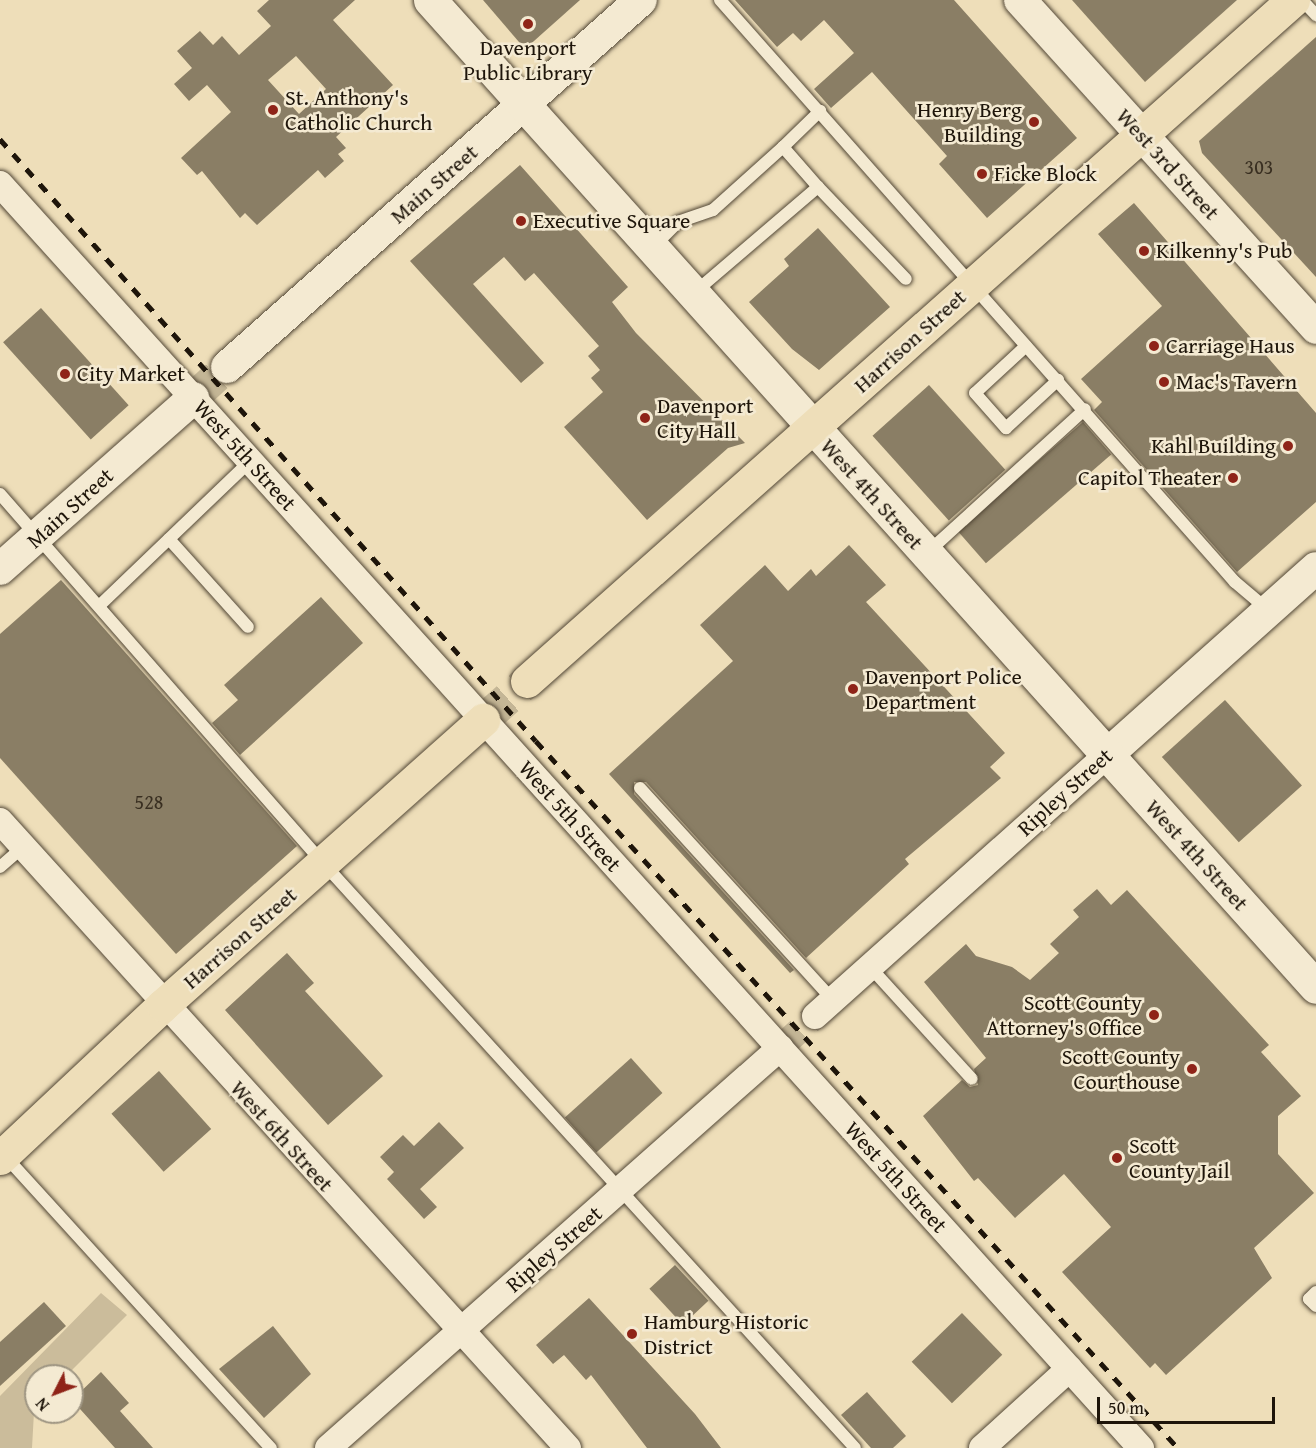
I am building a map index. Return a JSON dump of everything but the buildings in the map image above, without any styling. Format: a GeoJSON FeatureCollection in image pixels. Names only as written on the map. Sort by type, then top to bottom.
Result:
{"type":"FeatureCollection","features":[{"type":"Feature","properties":{"kind":"highway","name":"Harrison Street"},"geometry":{"type":"LineString","coordinates":[[527,681],[1293,0]]}},
{"type":"Feature","properties":{"kind":"highway","name":"Harrison Street"},"geometry":{"type":"LineString","coordinates":[[2,1157],[163,1005],[483,720]]}},
{"type":"Feature","properties":{"kind":"main road","name":"West 4th Street"},"geometry":{"type":"LineString","coordinates":[[430,0],[651,249],[1316,987]]}},
{"type":"Feature","properties":{"kind":"street","name":"Main Street"},"geometry":{"type":"LineString","coordinates":[[227,367],[641,0]]}},
{"type":"Feature","properties":{"kind":"street","name":"West 3rd Street"},"geometry":{"type":"LineString","coordinates":[[1020,0],[1316,328]]}},
{"type":"Feature","properties":{"kind":"street","name":"West 5th Street"},"geometry":{"type":"LineString","coordinates":[[0,184],[1141,1448]]}},
{"type":"Feature","properties":{"kind":"street","name":"Main Street"},"geometry":{"type":"LineString","coordinates":[[2,565],[38,536],[193,398]]}},
{"type":"Feature","properties":{"kind":"street","name":"Ripley Street"},"geometry":{"type":"LineString","coordinates":[[824,1008],[1316,568]]}},
{"type":"Feature","properties":{"kind":"street","name":"West 6th Street"},"geometry":{"type":"LineString","coordinates":[[0,820],[163,1005],[568,1448]]}},
{"type":"Feature","properties":{"kind":"street","name":"Ripley Street"},"geometry":{"type":"LineString","coordinates":[[328,1448],[780,1048]]}},
{"type":"Feature","properties":{"kind":"street"},"geometry":{"type":"LineString","coordinates":[[982,1448],[1069,1369]]}},
{"type":"Feature","properties":{"kind":"lane"},"geometry":{"type":"LineString","coordinates":[[720,0],[972,286],[1085,409],[1235,582],[1268,610]]}},
{"type":"Feature","properties":{"kind":"lane"},"geometry":{"type":"LineString","coordinates":[[1302,0],[1316,15]]}},
{"type":"Feature","properties":{"kind":"lane"},"geometry":{"type":"LineString","coordinates":[[651,249],[678,222],[713,210],[820,111]]}},
{"type":"Feature","properties":{"kind":"lane"},"geometry":{"type":"LineString","coordinates":[[783,147],[906,279]]}},
{"type":"Feature","properties":{"kind":"lane"},"geometry":{"type":"LineString","coordinates":[[692,294],[818,187]]}},
{"type":"Feature","properties":{"kind":"lane"},"geometry":{"type":"LineString","coordinates":[[1026,346],[975,393],[1006,428],[1058,380]]}},
{"type":"Feature","properties":{"kind":"lane"},"geometry":{"type":"LineString","coordinates":[[926,554],[1085,409]]}},
{"type":"Feature","properties":{"kind":"lane"},"geometry":{"type":"LineString","coordinates":[[99,606],[250,461]]}},
{"type":"Feature","properties":{"kind":"lane"},"geometry":{"type":"LineString","coordinates":[[0,494],[324,864],[855,1448]]}},
{"type":"Feature","properties":{"kind":"lane"},"geometry":{"type":"LineString","coordinates":[[169,539],[248,627]]}},
{"type":"Feature","properties":{"kind":"lane"},"geometry":{"type":"LineString","coordinates":[[640,789],[824,1008]]}},
{"type":"Feature","properties":{"kind":"lane"},"geometry":{"type":"LineString","coordinates":[[0,867],[23,847]]}},
{"type":"Feature","properties":{"kind":"lane"},"geometry":{"type":"LineString","coordinates":[[870,967],[972,1079]]}},
{"type":"Feature","properties":{"kind":"lane"},"geometry":{"type":"LineString","coordinates":[[2,1157],[271,1448]]}},
{"type":"Feature","properties":{"kind":"lane"},"geometry":{"type":"LineString","coordinates":[[1316,1292],[1309,1299],[1316,1306]]}},
{"type":"Feature","properties":{"kind":"shaded area"},"geometry":{"type":"Polygon","coordinates":[[[101,1293],[127,1315],[78,1364],[31,1364],[101,1293]]]}},
{"type":"Feature","properties":{"kind":"shaded area"},"geometry":{"type":"Polygon","coordinates":[[[24,1372],[24,1424],[33,1424],[32,1448],[0,1448],[0,1396],[24,1372]]]}},
{"type":"Feature","properties":{"kind":"tunnel"},"geometry":{"type":"LineString","coordinates":[[193,398],[227,367]]}},
{"type":"Feature","properties":{"kind":"tunnel"},"geometry":{"type":"LineString","coordinates":[[483,720],[527,681]]}},
{"type":"Feature","properties":{"kind":"tunnel"},"geometry":{"type":"LineString","coordinates":[[780,1048],[815,1016]]}},
{"type":"Feature","properties":{"kind":"railway"},"geometry":{"type":"LineString","coordinates":[[0,139],[536,741],[1178,1448]]}},
{"type":"Feature","properties":{"kind":"place","name":"Davenport Public Library"},"geometry":{"type":"Point","coordinates":[528,24]}},
{"type":"Feature","properties":{"kind":"place","name":"St. Anthony's Catholic Church"},"geometry":{"type":"Point","coordinates":[273,110]}},
{"type":"Feature","properties":{"kind":"place","name":"Henry Berg Building"},"geometry":{"type":"Point","coordinates":[1034,122]}},
{"type":"Feature","properties":{"kind":"place","name":"Ficke Block"},"geometry":{"type":"Point","coordinates":[982,174]}},
{"type":"Feature","properties":{"kind":"place","name":"Executive Square"},"geometry":{"type":"Point","coordinates":[521,221]}},
{"type":"Feature","properties":{"kind":"place","name":"Kilkenny's Pub"},"geometry":{"type":"Point","coordinates":[1144,251]}},
{"type":"Feature","properties":{"kind":"place","name":"Carriage Haus"},"geometry":{"type":"Point","coordinates":[1154,346]}},
{"type":"Feature","properties":{"kind":"place","name":"City Market"},"geometry":{"type":"Point","coordinates":[65,374]}},
{"type":"Feature","properties":{"kind":"place","name":"Mac's Tavern"},"geometry":{"type":"Point","coordinates":[1164,382]}},
{"type":"Feature","properties":{"kind":"place","name":"Davenport City Hall"},"geometry":{"type":"Point","coordinates":[645,418]}},
{"type":"Feature","properties":{"kind":"place","name":"Kahl Building"},"geometry":{"type":"Point","coordinates":[1288,446]}},
{"type":"Feature","properties":{"kind":"place","name":"Capitol Theater"},"geometry":{"type":"Point","coordinates":[1233,478]}},
{"type":"Feature","properties":{"kind":"place","name":"Davenport Police Department"},"geometry":{"type":"Point","coordinates":[853,689]}},
{"type":"Feature","properties":{"kind":"place","name":"Scott County Attorney's Office"},"geometry":{"type":"Point","coordinates":[1154,1015]}},
{"type":"Feature","properties":{"kind":"place","name":"Scott County Courthouse"},"geometry":{"type":"Point","coordinates":[1192,1069]}},
{"type":"Feature","properties":{"kind":"place","name":"Scott County Jail"},"geometry":{"type":"Point","coordinates":[1117,1158]}},
{"type":"Feature","properties":{"kind":"place","name":"Hamburg Historic District"},"geometry":{"type":"Point","coordinates":[632,1334]}}]}
